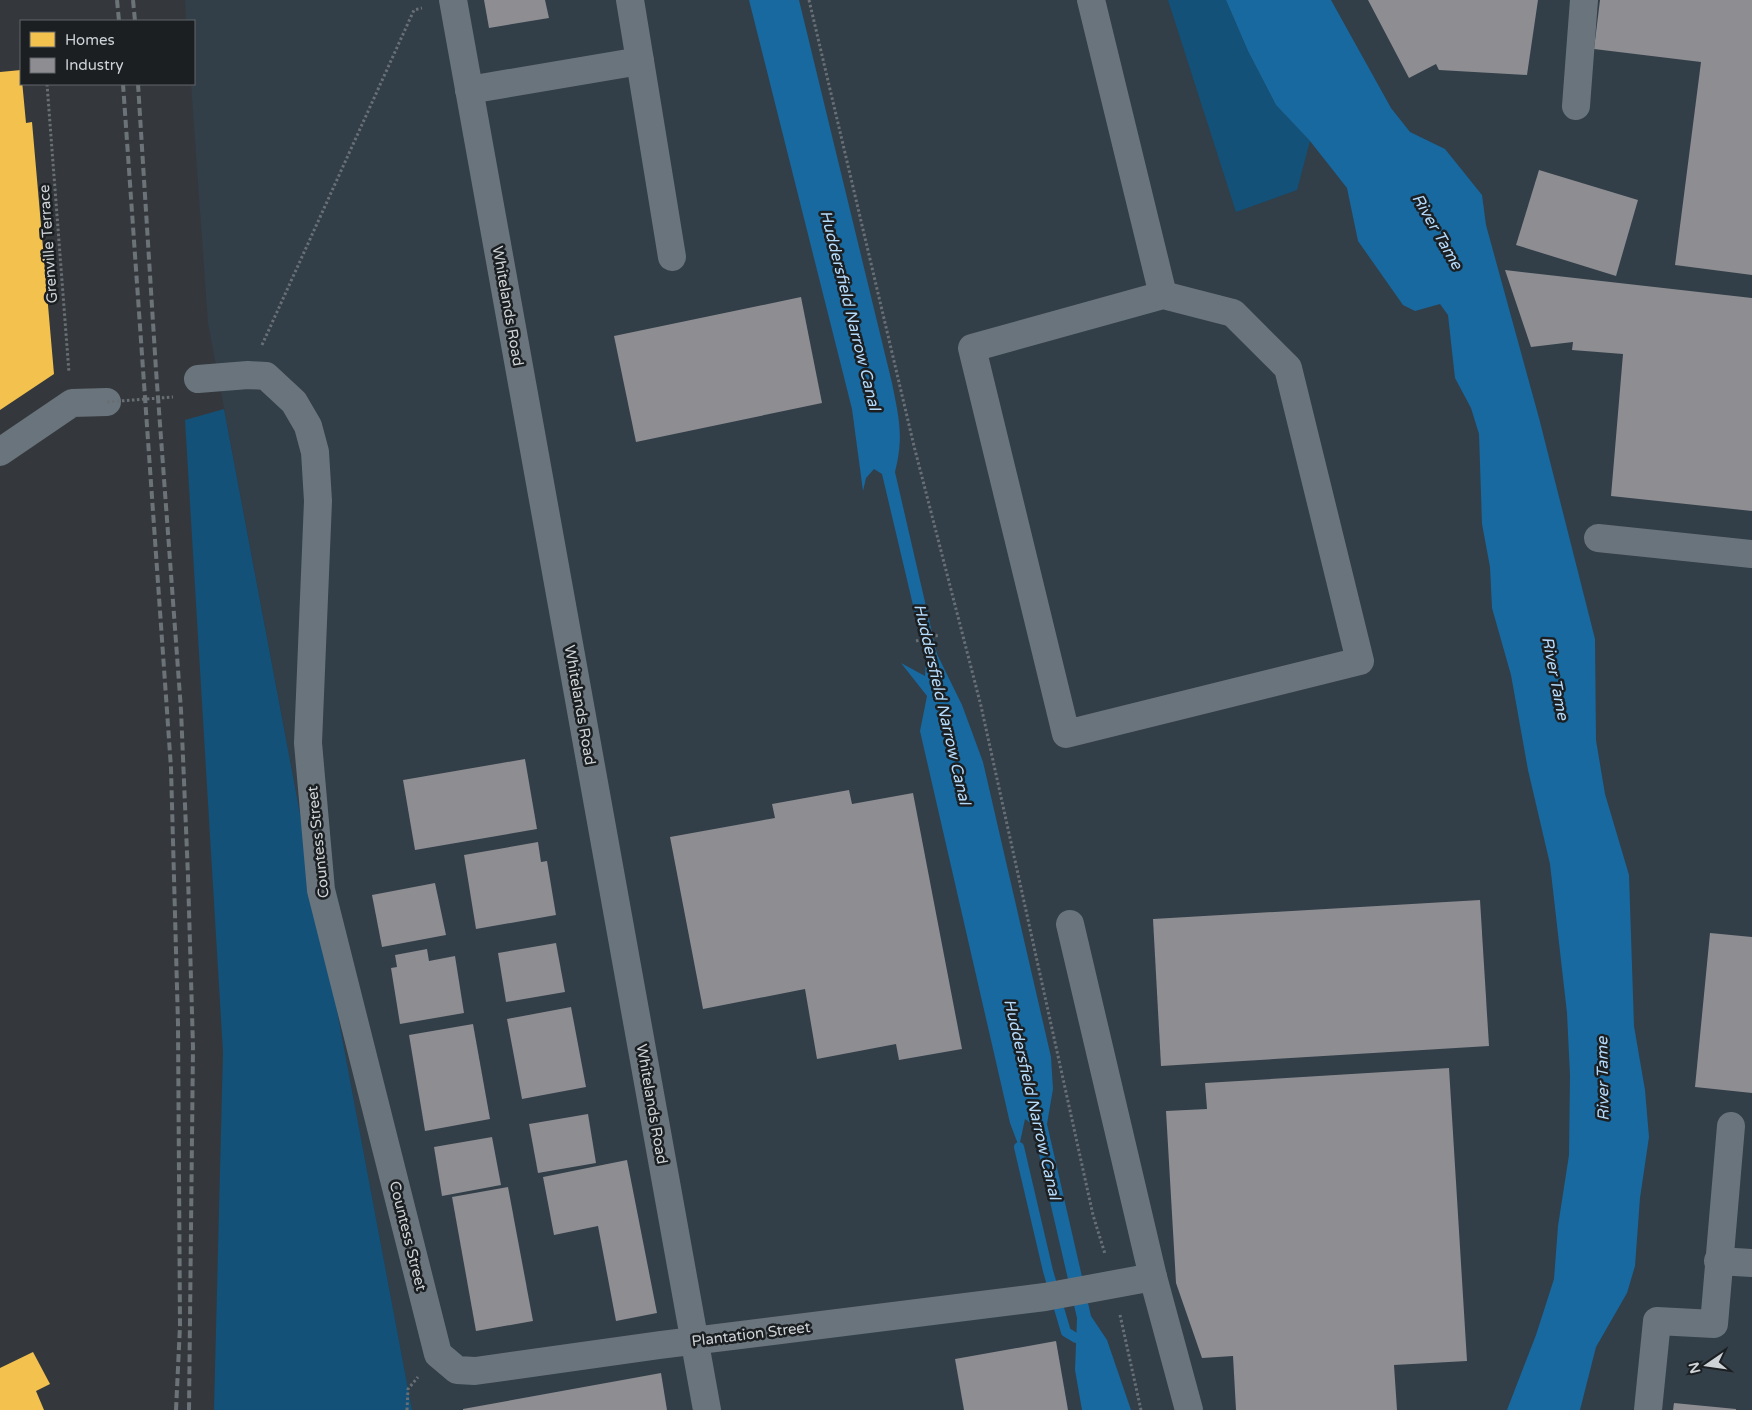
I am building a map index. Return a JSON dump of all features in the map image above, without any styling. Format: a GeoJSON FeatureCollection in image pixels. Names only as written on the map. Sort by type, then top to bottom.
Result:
{"type":"FeatureCollection","features":[{"type":"Feature","properties":{"kind":"street","name":"Whitelands Road"},"geometry":{"type":"LineString","coordinates":[[453,0],[707,1410]]}},
{"type":"Feature","properties":{"kind":"street"},"geometry":{"type":"LineString","coordinates":[[630,0],[672,257]]}},
{"type":"Feature","properties":{"kind":"street"},"geometry":{"type":"LineString","coordinates":[[1091,0],[1163,295]]}},
{"type":"Feature","properties":{"kind":"street"},"geometry":{"type":"LineString","coordinates":[[1576,106],[1584,0]]}},
{"type":"Feature","properties":{"kind":"street"},"geometry":{"type":"LineString","coordinates":[[469,90],[640,60]]}},
{"type":"Feature","properties":{"kind":"street"},"geometry":{"type":"LineString","coordinates":[[1163,295],[1233,313],[1288,368],[1360,661],[1066,734],[972,348],[1163,295]]}},
{"type":"Feature","properties":{"kind":"street","name":"Countess Street"},"geometry":{"type":"LineString","coordinates":[[198,379],[248,375],[266,376],[294,402],[308,426],[315,452],[318,501],[308,743],[321,890],[438,1354],[457,1370]]}},
{"type":"Feature","properties":{"kind":"street"},"geometry":{"type":"LineString","coordinates":[[0,452],[72,404],[107,402]]}},
{"type":"Feature","properties":{"kind":"street"},"geometry":{"type":"LineString","coordinates":[[1598,538],[1752,554]]}},
{"type":"Feature","properties":{"kind":"street"},"geometry":{"type":"LineString","coordinates":[[1070,924],[1153,1277],[1189,1410]]}},
{"type":"Feature","properties":{"kind":"street"},"geometry":{"type":"LineString","coordinates":[[1648,1410],[1657,1321],[1714,1324],[1731,1126]]}},
{"type":"Feature","properties":{"kind":"street"},"geometry":{"type":"LineString","coordinates":[[1718,1261],[1752,1263]]}},
{"type":"Feature","properties":{"kind":"street","name":"Plantation Street"},"geometry":{"type":"LineString","coordinates":[[457,1370],[476,1371],[694,1341],[1045,1297],[1153,1277]]}},
{"type":"Feature","properties":{"kind":"path"},"geometry":{"type":"LineString","coordinates":[[809,0],[914,446],[980,706],[1093,1215]]}},
{"type":"Feature","properties":{"kind":"path"},"geometry":{"type":"LineString","coordinates":[[248,375],[414,10],[423,8]]}},
{"type":"Feature","properties":{"kind":"path","name":"Grenville Terrace"},"geometry":{"type":"LineString","coordinates":[[47,85],[72,404]]}},
{"type":"Feature","properties":{"kind":"path"},"geometry":{"type":"LineString","coordinates":[[107,402],[173,397]]}},
{"type":"Feature","properties":{"kind":"path"},"geometry":{"type":"LineString","coordinates":[[916,641],[938,635]]}},
{"type":"Feature","properties":{"kind":"path"},"geometry":{"type":"LineString","coordinates":[[1129,1363],[1141,1410]]}},
{"type":"Feature","properties":{"kind":"shaded area"},"geometry":{"type":"Polygon","coordinates":[[[185,0],[1752,0],[1752,1410],[412,1410],[208,323],[191,85],[195,85],[195,20],[186,20],[185,0]]]}},
{"type":"Feature","properties":{"kind":"shaded area"},"geometry":{"type":"Polygon","coordinates":[[[1168,0],[1226,0],[1248,51],[1276,105],[1310,141],[1297,190],[1236,212],[1168,0]]]}},
{"type":"Feature","properties":{"kind":"shaded area"},"geometry":{"type":"Polygon","coordinates":[[[224,409],[412,1410],[214,1410],[223,1052],[185,420],[224,409]]]}},
{"type":"Feature","properties":{"kind":"water","name":"Huddersfield Narrow Canal"},"geometry":{"type":"Polygon","coordinates":[[[749,0],[799,0],[892,383],[900,438],[895,472],[937,654],[962,705],[983,762],[1051,1057],[1053,1089],[1047,1124],[1091,1316],[1107,1340],[1131,1410],[1082,1410],[1075,1370],[1077,1318],[1032,1124],[1025,1119],[1019,1147],[1010,1123],[920,731],[927,696],[901,663],[925,676],[926,660],[882,474],[874,469],[866,478],[863,491],[852,409],[749,0]]]}},
{"type":"Feature","properties":{"kind":"water","name":"River Tame"},"geometry":{"type":"Polygon","coordinates":[[[1226,0],[1331,0],[1391,108],[1410,132],[1445,149],[1482,195],[1486,225],[1539,418],[1595,639],[1596,740],[1605,794],[1629,875],[1634,1026],[1645,1090],[1649,1137],[1640,1198],[1635,1266],[1627,1293],[1596,1347],[1580,1410],[1507,1410],[1536,1335],[1554,1279],[1558,1226],[1569,1155],[1570,1075],[1567,1013],[1550,864],[1528,770],[1511,675],[1492,608],[1490,567],[1482,524],[1479,434],[1471,408],[1455,378],[1448,315],[1440,304],[1415,311],[1403,305],[1358,241],[1347,188],[1310,141],[1276,105],[1248,51],[1226,0]]]}},
{"type":"Feature","properties":{"kind":"building: Homes"},"geometry":{"type":"Polygon","coordinates":[[[20,70],[20,85],[22,85],[26,123],[32,122],[54,374],[0,410],[0,72],[20,70]]]}},
{"type":"Feature","properties":{"kind":"building: Homes"},"geometry":{"type":"Polygon","coordinates":[[[33,1352],[50,1384],[36,1391],[44,1410],[0,1410],[0,1368],[33,1352]]]}},
{"type":"Feature","properties":{"kind":"building: Industry"},"geometry":{"type":"Polygon","coordinates":[[[484,0],[545,0],[549,18],[489,28],[484,0]]]}},
{"type":"Feature","properties":{"kind":"building: Industry"},"geometry":{"type":"Polygon","coordinates":[[[1368,0],[1538,0],[1527,75],[1439,70],[1436,64],[1409,78],[1368,0]]]}},
{"type":"Feature","properties":{"kind":"building: Industry"},"geometry":{"type":"Polygon","coordinates":[[[1600,0],[1752,0],[1752,275],[1675,265],[1701,62],[1594,49],[1600,0]]]}},
{"type":"Feature","properties":{"kind":"building: Industry"},"geometry":{"type":"Polygon","coordinates":[[[1539,170],[1638,200],[1616,276],[1516,245],[1539,170]]]}},
{"type":"Feature","properties":{"kind":"building: Industry"},"geometry":{"type":"Polygon","coordinates":[[[1505,270],[1752,298],[1752,511],[1611,496],[1623,354],[1572,350],[1573,342],[1531,347],[1505,270]]]}},
{"type":"Feature","properties":{"kind":"building: Industry"},"geometry":{"type":"Polygon","coordinates":[[[801,297],[822,403],[636,442],[614,336],[801,297]]]}},
{"type":"Feature","properties":{"kind":"building: Industry"},"geometry":{"type":"Polygon","coordinates":[[[525,759],[537,829],[415,850],[403,780],[525,759]]]}},
{"type":"Feature","properties":{"kind":"building: Industry"},"geometry":{"type":"Polygon","coordinates":[[[849,790],[852,804],[913,793],[962,1049],[899,1060],[896,1044],[817,1059],[805,989],[703,1009],[670,837],[775,818],[772,804],[849,790]]]}},
{"type":"Feature","properties":{"kind":"building: Industry"},"geometry":{"type":"Polygon","coordinates":[[[538,842],[541,862],[547,861],[556,915],[476,929],[464,855],[538,842]]]}},
{"type":"Feature","properties":{"kind":"building: Industry"},"geometry":{"type":"Polygon","coordinates":[[[435,883],[446,935],[382,947],[372,895],[435,883]]]}},
{"type":"Feature","properties":{"kind":"building: Industry"},"geometry":{"type":"Polygon","coordinates":[[[1480,900],[1489,1046],[1161,1066],[1153,919],[1480,900]]]}},
{"type":"Feature","properties":{"kind":"building: Industry"},"geometry":{"type":"Polygon","coordinates":[[[1710,933],[1752,937],[1752,1093],[1695,1087],[1710,933]]]}},
{"type":"Feature","properties":{"kind":"building: Industry"},"geometry":{"type":"Polygon","coordinates":[[[556,943],[565,992],[506,1002],[498,953],[556,943]]]}},
{"type":"Feature","properties":{"kind":"building: Industry"},"geometry":{"type":"Polygon","coordinates":[[[427,949],[429,961],[455,956],[464,1013],[400,1024],[391,968],[397,967],[395,955],[427,949]]]}},
{"type":"Feature","properties":{"kind":"building: Industry"},"geometry":{"type":"Polygon","coordinates":[[[571,1007],[586,1087],[522,1099],[507,1019],[571,1007]]]}},
{"type":"Feature","properties":{"kind":"building: Industry"},"geometry":{"type":"Polygon","coordinates":[[[473,1024],[490,1119],[425,1131],[409,1035],[473,1024]]]}},
{"type":"Feature","properties":{"kind":"building: Industry"},"geometry":{"type":"Polygon","coordinates":[[[1449,1068],[1467,1361],[1394,1365],[1397,1410],[1236,1410],[1233,1356],[1202,1358],[1176,1283],[1166,1111],[1207,1109],[1205,1083],[1449,1068]]]}},
{"type":"Feature","properties":{"kind":"building: Industry"},"geometry":{"type":"Polygon","coordinates":[[[588,1114],[596,1163],[538,1173],[529,1124],[588,1114]]]}},
{"type":"Feature","properties":{"kind":"building: Industry"},"geometry":{"type":"Polygon","coordinates":[[[492,1137],[501,1185],[442,1196],[434,1147],[492,1137]]]}},
{"type":"Feature","properties":{"kind":"building: Industry"},"geometry":{"type":"Polygon","coordinates":[[[627,1160],[657,1313],[616,1321],[598,1226],[554,1235],[543,1177],[627,1160]]]}},
{"type":"Feature","properties":{"kind":"building: Industry"},"geometry":{"type":"Polygon","coordinates":[[[508,1187],[533,1321],[476,1331],[452,1197],[508,1187]]]}},
{"type":"Feature","properties":{"kind":"building: Industry"},"geometry":{"type":"Polygon","coordinates":[[[1056,1341],[1068,1410],[964,1410],[955,1359],[1056,1341]]]}},
{"type":"Feature","properties":{"kind":"building: Industry"},"geometry":{"type":"Polygon","coordinates":[[[661,1373],[667,1410],[463,1410],[463,1409],[661,1373]]]}},
{"type":"Feature","properties":{"kind":"building: Industry"},"geometry":{"type":"Polygon","coordinates":[[[1674,1403],[1736,1409],[1736,1410],[1673,1410],[1674,1403]]]}},
{"type":"Feature","properties":{"kind":"waterway"},"geometry":{"type":"LineString","coordinates":[[1019,1147],[1048,1271],[1066,1332],[1076,1338]]}},
{"type":"Feature","properties":{"kind":"railway"},"geometry":{"type":"LineString","coordinates":[[117,0],[119,20]]}},
{"type":"Feature","properties":{"kind":"railway"},"geometry":{"type":"LineString","coordinates":[[133,0],[135,20]]}},
{"type":"Feature","properties":{"kind":"railway"},"geometry":{"type":"LineString","coordinates":[[123,85],[171,768],[178,1024],[180,1326],[176,1410]]}},
{"type":"Feature","properties":{"kind":"railway"},"geometry":{"type":"LineString","coordinates":[[138,85],[156,370],[181,710],[188,876],[193,1047],[189,1410]]}}]}
